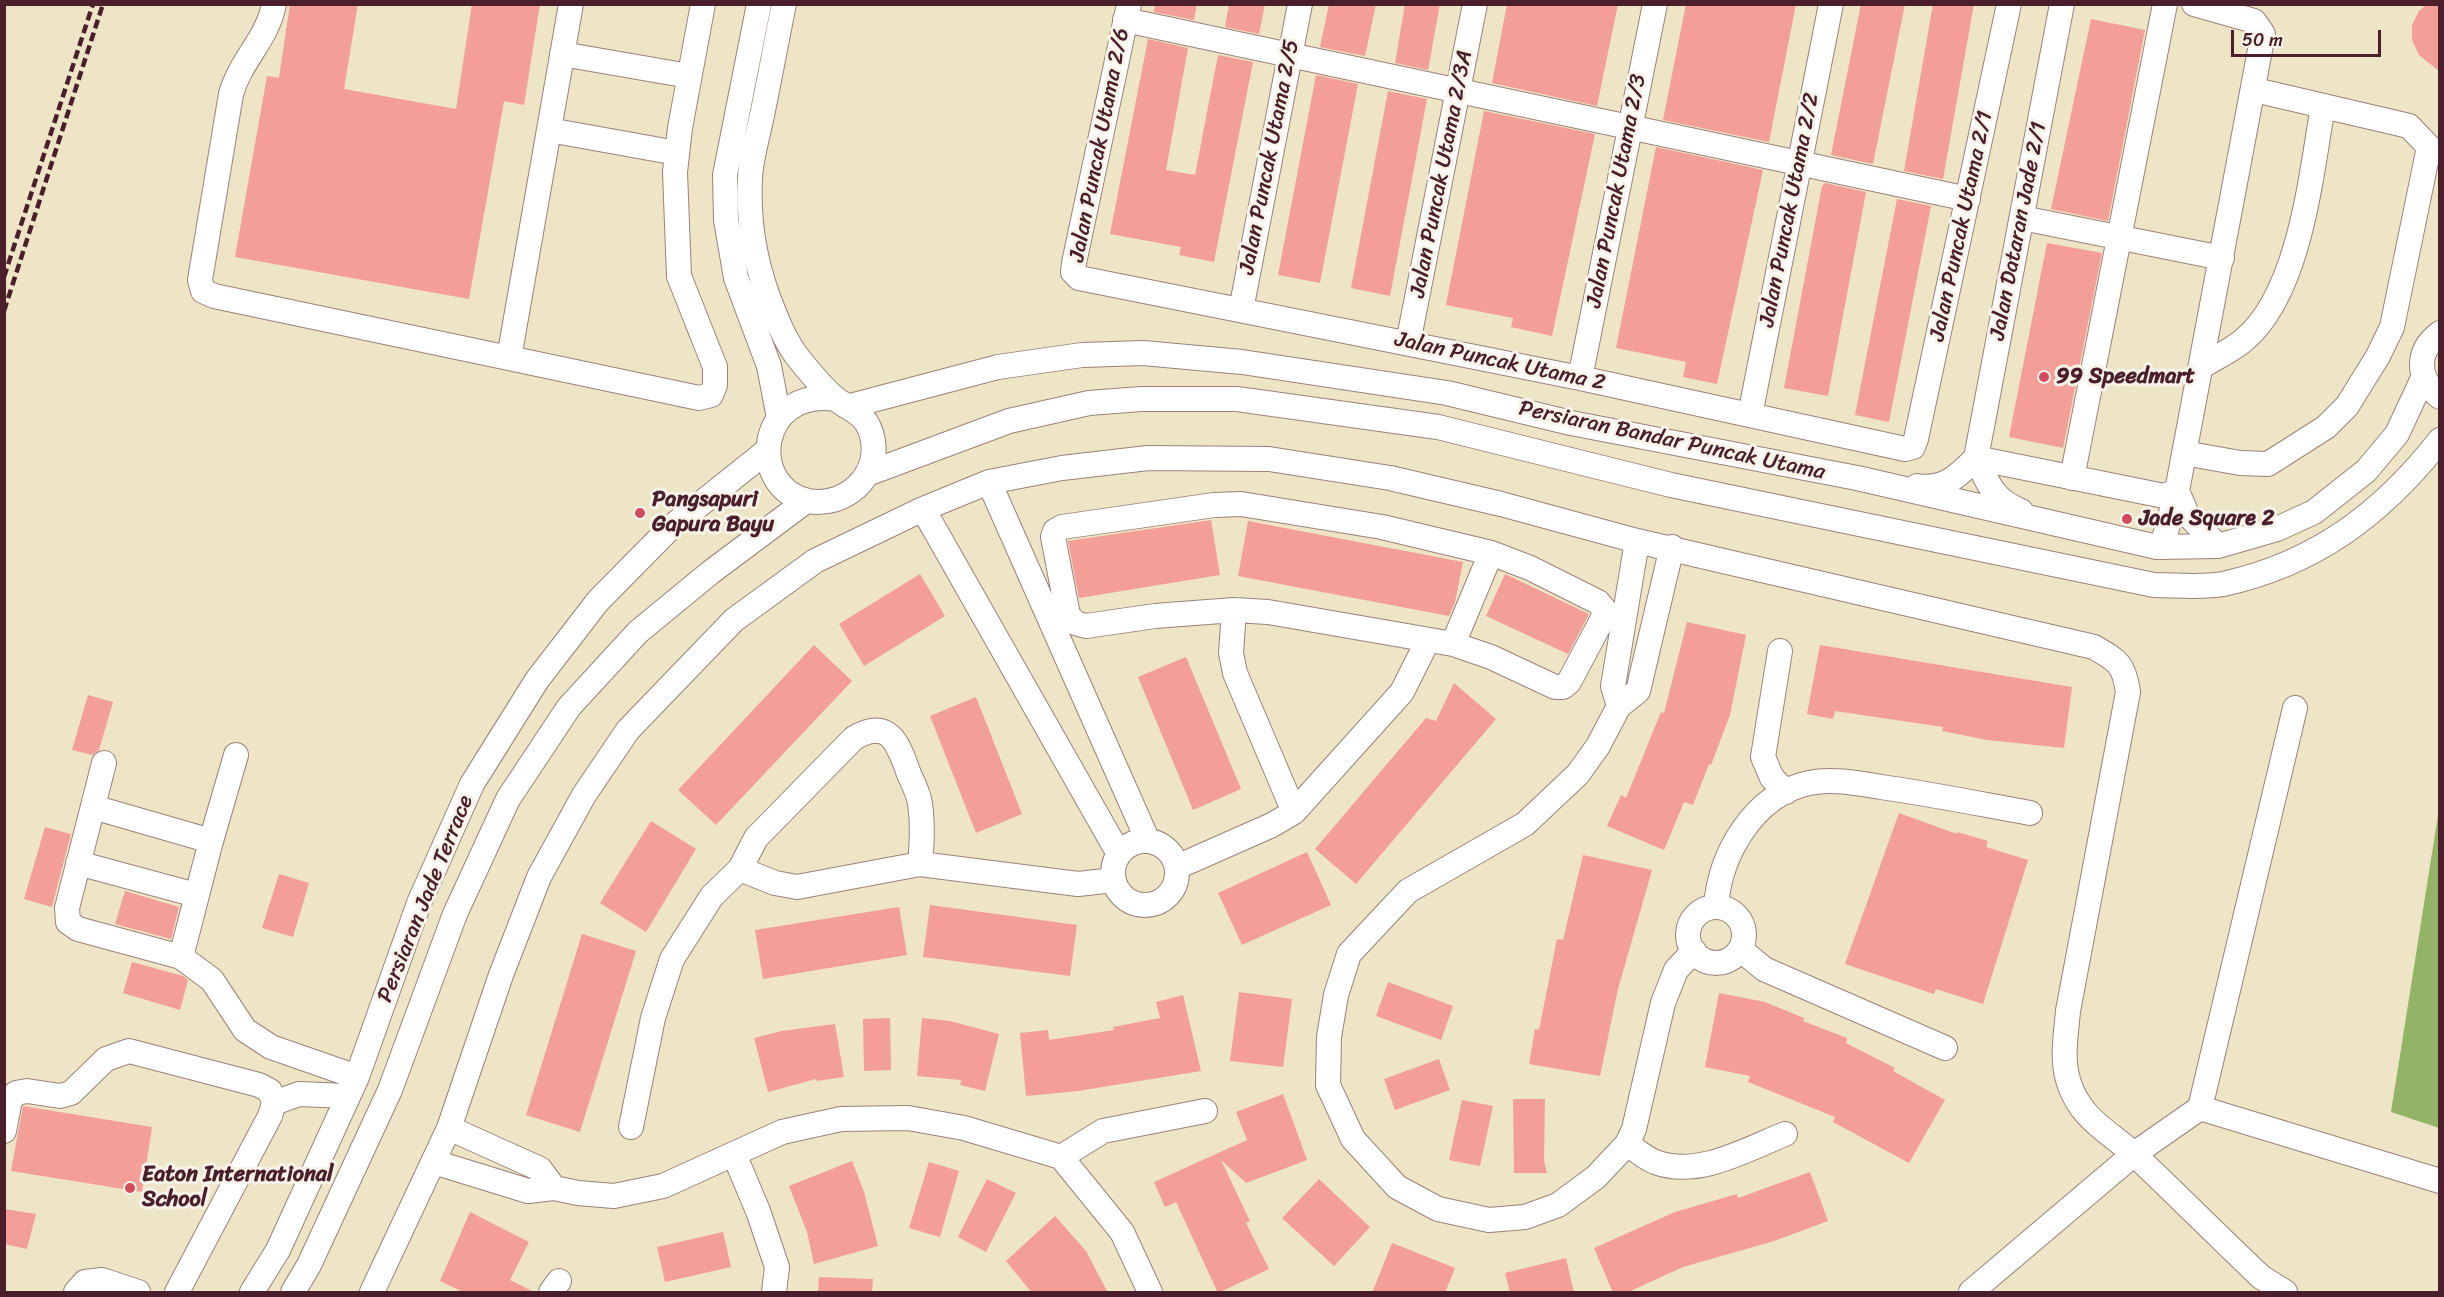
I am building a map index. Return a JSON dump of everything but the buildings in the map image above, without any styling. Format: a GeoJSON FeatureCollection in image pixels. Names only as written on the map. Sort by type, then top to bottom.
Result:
{"type":"FeatureCollection","features":[{"type":"Feature","properties":{"kind":"street"},"geometry":{"type":"LineString","coordinates":[[274,4],[266,31],[237,74],[231,94],[200,280],[203,291],[214,296],[699,399],[711,395],[715,385],[716,367],[679,276],[675,172],[689,76],[703,4]]}},
{"type":"Feature","properties":{"kind":"street"},"geometry":{"type":"LineString","coordinates":[[509,358],[571,4]]}},
{"type":"Feature","properties":{"kind":"street"},"geometry":{"type":"LineString","coordinates":[[759,4],[725,175],[726,220],[736,278],[769,366],[779,418]]}},
{"type":"Feature","properties":{"kind":"street"},"geometry":{"type":"LineString","coordinates":[[784,4],[750,176],[750,218],[760,272],[776,318],[796,354],[869,428],[873,442],[873,460],[857,488],[842,498],[824,502],[806,501],[791,493],[779,482],[771,466],[768,450],[771,433],[779,418],[790,406],[806,399],[821,397],[843,402]]}},
{"type":"Feature","properties":{"kind":"street","name":"Jalan Puncak Utama 2/5"},"geometry":{"type":"LineString","coordinates":[[1241,310],[1300,4]]}},
{"type":"Feature","properties":{"kind":"street","name":"Jalan Puncak Utama 2/3A"},"geometry":{"type":"LineString","coordinates":[[1408,343],[1475,4]]}},
{"type":"Feature","properties":{"kind":"street","name":"Jalan Puncak Utama 2/3"},"geometry":{"type":"LineString","coordinates":[[1580,378],[1655,4]]}},
{"type":"Feature","properties":{"kind":"street","name":"Jalan Puncak Utama 2/2"},"geometry":{"type":"LineString","coordinates":[[1750,415],[1831,4]]}},
{"type":"Feature","properties":{"kind":"street","name":"Jalan Puncak Utama 2/1"},"geometry":{"type":"LineString","coordinates":[[1913,447],[2009,4]]}},
{"type":"Feature","properties":{"kind":"street","name":"Jalan Dataran Jade 2/1"},"geometry":{"type":"LineString","coordinates":[[1976,458],[2062,4]]}},
{"type":"Feature","properties":{"kind":"street"},"geometry":{"type":"LineString","coordinates":[[2072,478],[2165,4]]}},
{"type":"Feature","properties":{"kind":"street"},"geometry":{"type":"LineString","coordinates":[[2157,547],[2164,539],[2177,491],[2264,34],[2254,21],[2194,4]]}},
{"type":"Feature","properties":{"kind":"street"},"geometry":{"type":"LineString","coordinates":[[1127,12],[1290,55],[1968,199]]}},
{"type":"Feature","properties":{"kind":"street","name":"Jalan Puncak Utama 2/6"},"geometry":{"type":"LineString","coordinates":[[1085,281],[1073,272],[1074,263],[1127,12]]}},
{"type":"Feature","properties":{"kind":"street"},"geometry":{"type":"LineString","coordinates":[[562,54],[689,76]]}},
{"type":"Feature","properties":{"kind":"street"},"geometry":{"type":"LineString","coordinates":[[2184,453],[2240,463],[2268,464],[2326,428],[2347,406],[2378,356],[2392,327],[2434,148],[2409,126],[2254,90]]}},
{"type":"Feature","properties":{"kind":"street"},"geometry":{"type":"LineString","coordinates":[[2201,367],[2244,340],[2267,313],[2284,280],[2302,222],[2323,106]]}},
{"type":"Feature","properties":{"kind":"street"},"geometry":{"type":"LineString","coordinates":[[549,130],[677,153]]}},
{"type":"Feature","properties":{"kind":"street"},"geometry":{"type":"LineString","coordinates":[[2022,218],[2222,258]]}},
{"type":"Feature","properties":{"kind":"street","name":"Jalan Puncak Utama 2"},"geometry":{"type":"LineString","coordinates":[[1085,281],[1580,378],[1905,449],[1913,447]]}},
{"type":"Feature","properties":{"kind":"street"},"geometry":{"type":"LineString","coordinates":[[2439,332],[2429,342],[2423,353],[2421,365],[2423,378],[2439,397]]}},
{"type":"Feature","properties":{"kind":"street","name":"Persiaran Bandar Puncak Utama"},"geometry":{"type":"LineString","coordinates":[[843,402],[998,367],[1082,355],[1143,353],[1254,364],[1448,393],[1571,423],[1857,478],[2057,526],[2157,547],[2218,546],[2277,529],[2314,512],[2366,471],[2397,434],[2423,378]]}},
{"type":"Feature","properties":{"kind":"street","name":"Persiaran Bandar Puncak Utama"},"geometry":{"type":"LineString","coordinates":[[867,474],[1009,421],[1089,403],[1141,399],[1237,399],[1438,427],[1671,485],[2154,585],[2221,584],[2290,564],[2333,541],[2390,497],[2439,440]]}},
{"type":"Feature","properties":{"kind":"street","name":"Persiaran Jade Terrace"},"geometry":{"type":"LineString","coordinates":[[252,1293],[278,1250],[352,1086],[419,903],[472,784],[537,680],[598,601],[669,529],[768,450]]}},
{"type":"Feature","properties":{"kind":"street"},"geometry":{"type":"LineString","coordinates":[[372,1293],[449,1128],[501,975],[539,877],[584,795],[628,730],[734,620],[815,561],[923,509],[989,482],[1062,468],[1148,458],[1269,459],[1390,478],[1501,504],[1637,541],[2094,647],[2112,658],[2125,672],[2128,692],[2068,1011],[2064,1053],[2069,1083],[2085,1113],[2104,1133],[2134,1154],[2261,1277],[2285,1293]]}},
{"type":"Feature","properties":{"kind":"street"},"geometry":{"type":"LineString","coordinates":[[1976,458],[2164,496],[2177,491]]}},
{"type":"Feature","properties":{"kind":"street"},"geometry":{"type":"LineString","coordinates":[[1857,478],[1929,488],[1953,482],[1976,458]]}},
{"type":"Feature","properties":{"kind":"street"},"geometry":{"type":"LineString","coordinates":[[1976,458],[1988,484],[2002,503],[2057,526]]}},
{"type":"Feature","properties":{"kind":"street"},"geometry":{"type":"LineString","coordinates":[[989,482],[1148,841]]}},
{"type":"Feature","properties":{"kind":"street"},"geometry":{"type":"LineString","coordinates":[[2177,491],[2187,514],[2218,546]]}},
{"type":"Feature","properties":{"kind":"street","name":"Persiaran Jade Terrace"},"geometry":{"type":"LineString","coordinates":[[293,1293],[309,1265],[390,1090],[455,914],[508,799],[569,707],[638,632],[711,572],[806,501]]}},
{"type":"Feature","properties":{"kind":"street"},"geometry":{"type":"LineString","coordinates":[[1241,504],[1382,527],[1491,553],[1530,568],[1598,602],[1604,609],[1603,618],[1569,682],[1563,687],[1555,687],[1491,657],[1453,644],[1268,612],[1234,610],[1086,626],[1075,623],[1068,615],[1053,537],[1055,531],[1062,527],[1214,505],[1241,504]]}},
{"type":"Feature","properties":{"kind":"street"},"geometry":{"type":"LineString","coordinates":[[923,509],[1119,854]]}},
{"type":"Feature","properties":{"kind":"street"},"geometry":{"type":"LineString","coordinates":[[1619,706],[1613,686],[1637,541]]}},
{"type":"Feature","properties":{"kind":"street"},"geometry":{"type":"LineString","coordinates":[[1672,548],[1638,691],[1619,706],[1598,746],[1578,774],[1526,824],[1408,891],[1349,954],[1336,995],[1329,1037],[1328,1085],[1353,1139],[1397,1187],[1438,1209],[1489,1220],[1525,1217],[1558,1205],[1596,1177],[1627,1144],[1634,1129],[1663,1003],[1676,970],[1694,951]]}},
{"type":"Feature","properties":{"kind":"street"},"geometry":{"type":"LineString","coordinates":[[1453,644],[1491,553]]}},
{"type":"Feature","properties":{"kind":"street"},"geometry":{"type":"LineString","coordinates":[[1234,610],[1232,653],[1235,673],[1294,812]]}},
{"type":"Feature","properties":{"kind":"street"},"geometry":{"type":"LineString","coordinates":[[1177,867],[1272,825],[1294,812],[1401,692],[1428,640]]}},
{"type":"Feature","properties":{"kind":"street"},"geometry":{"type":"LineString","coordinates":[[1780,651],[1763,757],[1772,778],[1786,792]]}},
{"type":"Feature","properties":{"kind":"street"},"geometry":{"type":"LineString","coordinates":[[1971,1293],[2134,1154],[2200,1108],[2295,708]]}},
{"type":"Feature","properties":{"kind":"street"},"geometry":{"type":"LineString","coordinates":[[631,1127],[652,1018],[672,959],[712,896],[740,869],[756,838],[854,738],[867,730],[880,730],[892,736],[900,750],[920,801],[923,838],[920,864]]}},
{"type":"Feature","properties":{"kind":"street"},"geometry":{"type":"LineString","coordinates":[[181,957],[196,895],[237,755]]}},
{"type":"Feature","properties":{"kind":"street"},"geometry":{"type":"LineString","coordinates":[[104,763],[67,908],[68,922],[78,929],[181,957],[212,981],[245,1030],[271,1047],[352,1086]]}},
{"type":"Feature","properties":{"kind":"street"},"geometry":{"type":"LineString","coordinates":[[1716,906],[1718,885],[1728,852],[1747,825],[1767,804],[1786,792],[1809,783],[1845,781],[2030,813]]}},
{"type":"Feature","properties":{"kind":"street"},"geometry":{"type":"LineString","coordinates":[[93,807],[211,841]]}},
{"type":"Feature","properties":{"kind":"street"},"geometry":{"type":"LineString","coordinates":[[1148,841],[1167,849],[1177,867],[1175,887],[1170,895],[1152,905],[1142,906],[1124,898],[1114,880],[1113,871],[1119,854],[1127,846],[1148,841]]}},
{"type":"Feature","properties":{"kind":"street"},"geometry":{"type":"LineString","coordinates":[[78,863],[196,895]]}},
{"type":"Feature","properties":{"kind":"street"},"geometry":{"type":"LineString","coordinates":[[740,869],[775,883],[797,887],[920,864],[1078,884],[1114,880]]}},
{"type":"Feature","properties":{"kind":"street"},"geometry":{"type":"LineString","coordinates":[[1716,906],[1735,913],[1744,930],[1740,949],[1734,956],[1718,963],[1701,958],[1690,944],[1690,926],[1700,912],[1716,906]]}},
{"type":"Feature","properties":{"kind":"street"},"geometry":{"type":"LineString","coordinates":[[1740,949],[1764,969],[1945,1048]]}},
{"type":"Feature","properties":{"kind":"street"},"geometry":{"type":"LineString","coordinates":[[4,1131],[10,1100],[16,1093],[27,1091],[60,1096],[71,1093],[106,1059],[129,1051],[259,1085],[270,1091],[274,1103],[270,1116],[177,1293]]}},
{"type":"Feature","properties":{"kind":"street"},"geometry":{"type":"LineString","coordinates":[[274,1103],[300,1094],[352,1086]]}},
{"type":"Feature","properties":{"kind":"street"},"geometry":{"type":"LineString","coordinates":[[2200,1108],[2439,1181]]}},
{"type":"Feature","properties":{"kind":"street"},"geometry":{"type":"LineString","coordinates":[[1060,1157],[1103,1131],[1205,1111]]}},
{"type":"Feature","properties":{"kind":"street"},"geometry":{"type":"LineString","coordinates":[[434,1162],[528,1191],[554,1188],[614,1196],[663,1186],[782,1132],[841,1119],[908,1118],[964,1128],[1060,1157],[1122,1232],[1150,1293]]}},
{"type":"Feature","properties":{"kind":"street"},"geometry":{"type":"LineString","coordinates":[[449,1128],[540,1169],[554,1188]]}},
{"type":"Feature","properties":{"kind":"street"},"geometry":{"type":"LineString","coordinates":[[1627,1144],[1654,1161],[1685,1168],[1715,1161],[1785,1134]]}},
{"type":"Feature","properties":{"kind":"street"},"geometry":{"type":"LineString","coordinates":[[734,1154],[758,1210],[777,1267],[774,1293]]}},
{"type":"Feature","properties":{"kind":"street"},"geometry":{"type":"LineString","coordinates":[[76,1293],[85,1282],[102,1281],[138,1293]]}},
{"type":"Feature","properties":{"kind":"green space"},"geometry":{"type":"Polygon","coordinates":[[[2439,809],[2439,1128],[2391,1112],[2439,809]]]}},
{"type":"Feature","properties":{"kind":"railway"},"geometry":{"type":"LineString","coordinates":[[4,277],[93,4]]}},
{"type":"Feature","properties":{"kind":"railway"},"geometry":{"type":"LineString","coordinates":[[4,311],[103,4]]}},
{"type":"Feature","properties":{"kind":"place","name":"99 Speedmart"},"geometry":{"type":"Point","coordinates":[2044,377]}},
{"type":"Feature","properties":{"kind":"place","name":"Pangsapuri Gapura Bayu"},"geometry":{"type":"Point","coordinates":[640,513]}},
{"type":"Feature","properties":{"kind":"place","name":"Jade Square 2"},"geometry":{"type":"Point","coordinates":[2127,519]}},
{"type":"Feature","properties":{"kind":"place","name":"Eaton International School"},"geometry":{"type":"Point","coordinates":[130,1188]}}]}
